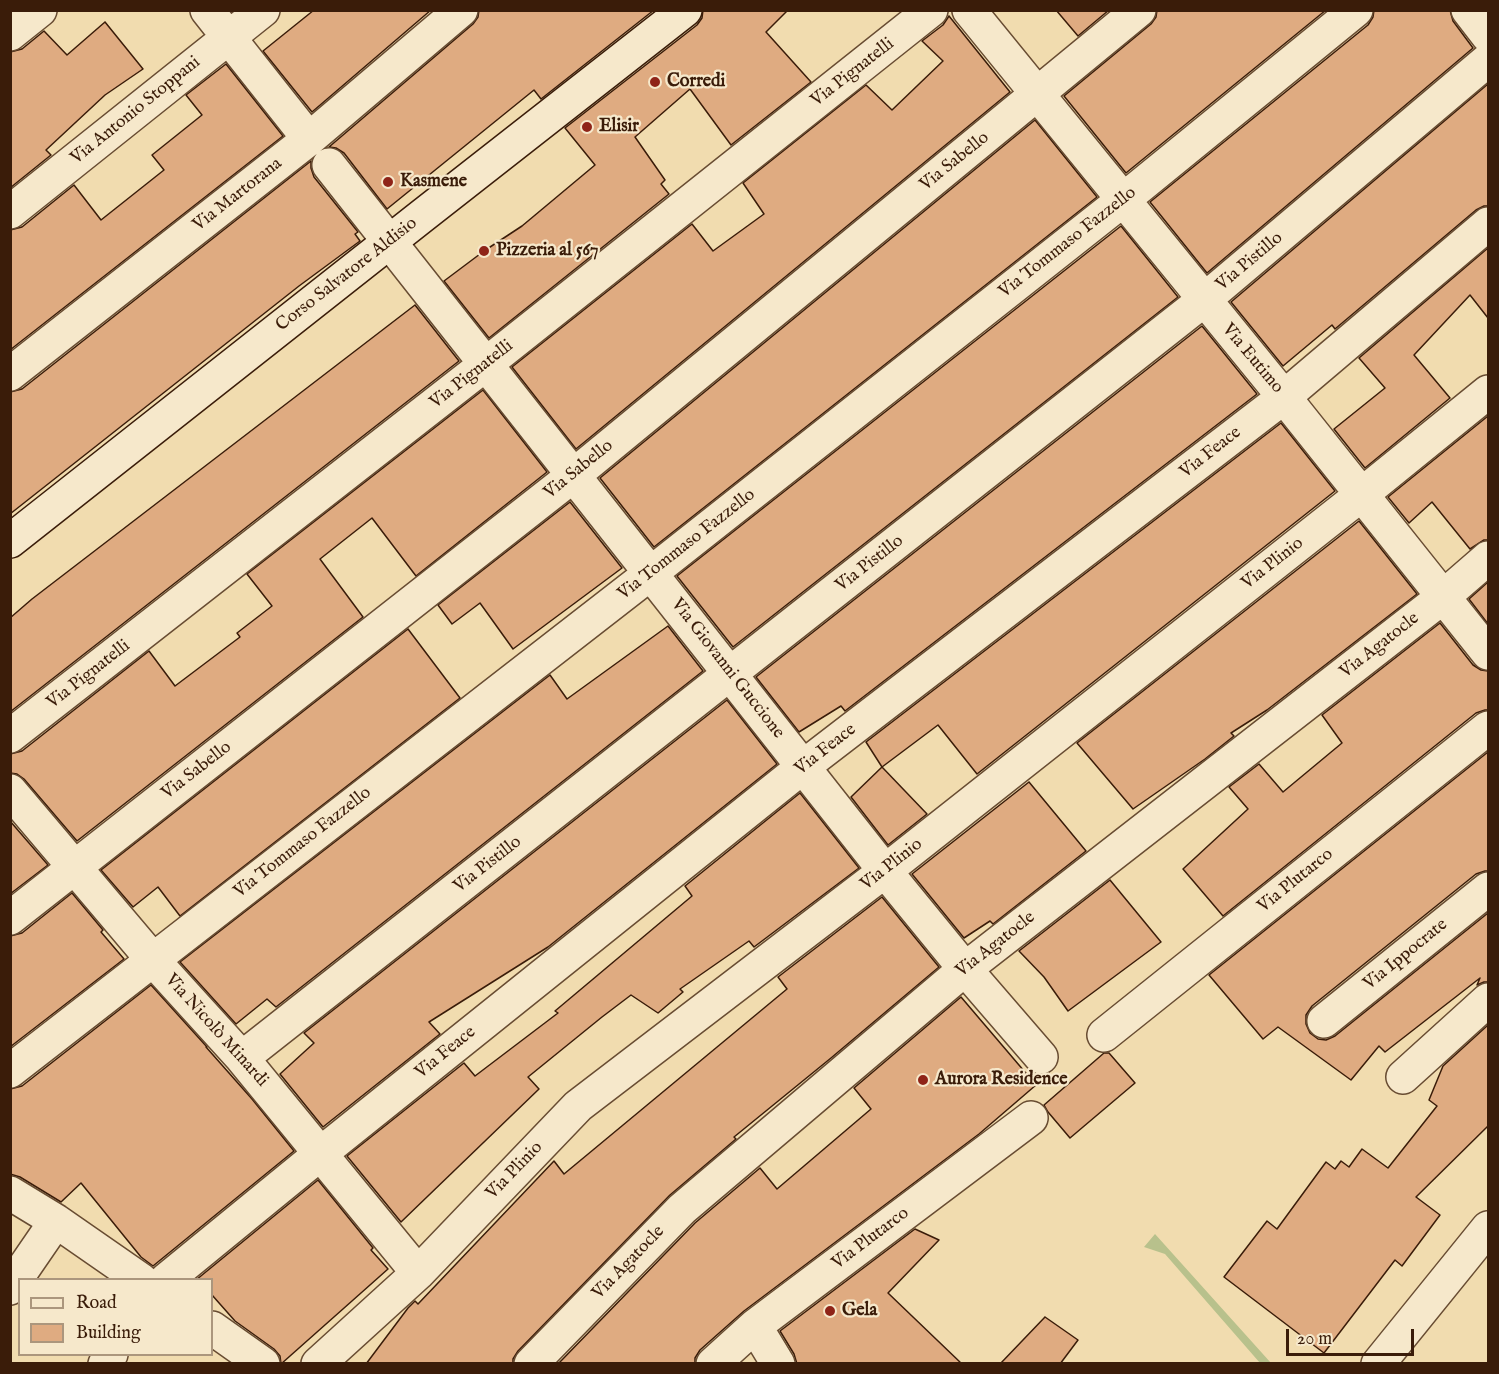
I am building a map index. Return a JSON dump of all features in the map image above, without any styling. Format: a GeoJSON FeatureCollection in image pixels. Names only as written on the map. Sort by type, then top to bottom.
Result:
{"type":"FeatureCollection","features":[{"type":"Feature","properties":{"kind":"street"},"geometry":{"type":"LineString","coordinates":[[10,34],[40,10]]}},
{"type":"Feature","properties":{"kind":"street"},"geometry":{"type":"LineString","coordinates":[[207,10],[309,139]]}},
{"type":"Feature","properties":{"kind":"street","name":"Via Antonio Stoppani"},"geometry":{"type":"LineString","coordinates":[[10,212],[263,10]]}},
{"type":"Feature","properties":{"kind":"street","name":"Via Martorana"},"geometry":{"type":"LineString","coordinates":[[10,374],[309,139],[461,10]]}},
{"type":"Feature","properties":{"kind":"street","name":"Corso Salvatore Aldisio"},"geometry":{"type":"LineString","coordinates":[[10,541],[685,10]]}},
{"type":"Feature","properties":{"kind":"street","name":"Via Pignatelli"},"geometry":{"type":"LineString","coordinates":[[10,736],[486,364],[931,10]]}},
{"type":"Feature","properties":{"kind":"street","name":"Via Eutimo"},"geometry":{"type":"LineString","coordinates":[[969,10],[1284,397],[1488,653]]}},
{"type":"Feature","properties":{"kind":"street","name":"Via Sabello"},"geometry":{"type":"LineString","coordinates":[[10,918],[574,475],[1139,10]]}},
{"type":"Feature","properties":{"kind":"street","name":"Via Tommaso Fazzello"},"geometry":{"type":"LineString","coordinates":[[10,1071],[651,573],[1123,200],[1356,10]]}},
{"type":"Feature","properties":{"kind":"street"},"geometry":{"type":"LineString","coordinates":[[1468,10],[1488,36]]}},
{"type":"Feature","properties":{"kind":"street","name":"Via Pistillo"},"geometry":{"type":"LineString","coordinates":[[242,1058],[1204,300],[1488,60]]}},
{"type":"Feature","properties":{"kind":"street","name":"Via Giovanni Guccione"},"geometry":{"type":"LineString","coordinates":[[328,165],[885,871],[1041,1057]]}},
{"type":"Feature","properties":{"kind":"street","name":"Via Feace"},"geometry":{"type":"LineString","coordinates":[[168,1278],[804,766],[1284,397],[1488,224]]}},
{"type":"Feature","properties":{"kind":"street","name":"Via Plinio"},"geometry":{"type":"LineString","coordinates":[[318,1364],[418,1273],[578,1106],[885,871],[1488,392]]}},
{"type":"Feature","properties":{"kind":"street","name":"Via Agatocle"},"geometry":{"type":"LineString","coordinates":[[531,1364],[682,1209],[965,969],[1443,597],[1488,558]]}},
{"type":"Feature","properties":{"kind":"street","name":"Via Plutarco"},"geometry":{"type":"LineString","coordinates":[[1104,1035],[1488,728]]}},
{"type":"Feature","properties":{"kind":"street","name":"Via Nicolò Minardi"},"geometry":{"type":"LineString","coordinates":[[10,791],[153,960],[242,1058],[418,1273]]}},
{"type":"Feature","properties":{"kind":"street","name":"Via Ippocrate"},"geometry":{"type":"LineString","coordinates":[[1324,1021],[1488,889]]}},
{"type":"Feature","properties":{"kind":"street"},"geometry":{"type":"LineString","coordinates":[[1403,1077],[1488,1000]]}},
{"type":"Feature","properties":{"kind":"street","name":"Via Plutarco"},"geometry":{"type":"LineString","coordinates":[[713,1364],[755,1326],[1031,1118]]}},
{"type":"Feature","properties":{"kind":"street"},"geometry":{"type":"LineString","coordinates":[[10,1193],[56,1221],[138,1278]]}},
{"type":"Feature","properties":{"kind":"street"},"geometry":{"type":"LineString","coordinates":[[10,1288],[56,1221]]}},
{"type":"Feature","properties":{"kind":"street"},"geometry":{"type":"LineString","coordinates":[[1378,1364],[1488,1228]]}},
{"type":"Feature","properties":{"kind":"street"},"geometry":{"type":"LineString","coordinates":[[755,1326],[778,1364]]}},
{"type":"Feature","properties":{"kind":"street"},"geometry":{"type":"LineString","coordinates":[[213,1329],[263,1364]]}},
{"type":"Feature","properties":{"kind":"green space"},"geometry":{"type":"Polygon","coordinates":[[[1155,1234],[1271,1363],[1260,1363],[1165,1254],[1144,1247],[1155,1234]]]}},
{"type":"Feature","properties":{"kind":"building"},"geometry":{"type":"Polygon","coordinates":[[[314,10],[431,10],[312,112],[263,51],[314,10]]]}},
{"type":"Feature","properties":{"kind":"building"},"geometry":{"type":"Polygon","coordinates":[[[479,10],[654,10],[541,99],[534,90],[387,209],[344,153],[329,147],[473,24],[478,17],[479,10]]]}},
{"type":"Feature","properties":{"kind":"building"},"geometry":{"type":"Polygon","coordinates":[[[703,10],[788,10],[766,32],[811,82],[731,145],[690,89],[635,137],[665,180],[661,184],[669,194],[489,338],[444,281],[522,226],[595,165],[565,128],[697,25],[702,18],[703,10]]]}},
{"type":"Feature","properties":{"kind":"building"},"geometry":{"type":"Polygon","coordinates":[[[1056,10],[1109,10],[1078,36],[1056,10]]]}},
{"type":"Feature","properties":{"kind":"building"},"geometry":{"type":"Polygon","coordinates":[[[1157,10],[1326,10],[1126,173],[1064,96],[1151,24],[1156,17],[1157,10]]]}},
{"type":"Feature","properties":{"kind":"building"},"geometry":{"type":"Polygon","coordinates":[[[1374,10],[1450,10],[1453,21],[1473,48],[1207,273],[1150,202],[1368,25],[1374,10]]]}},
{"type":"Feature","properties":{"kind":"building"},"geometry":{"type":"Polygon","coordinates":[[[949,16],[1010,92],[576,449],[512,367],[692,224],[713,251],[764,214],[743,183],[866,85],[892,110],[943,61],[922,41],[943,25],[949,16]]]}},
{"type":"Feature","properties":{"kind":"building"},"geometry":{"type":"Polygon","coordinates":[[[105,22],[143,69],[105,95],[46,150],[51,155],[10,188],[10,52],[22,49],[44,31],[67,55],[105,22]]]}},
{"type":"Feature","properties":{"kind":"building"},"geometry":{"type":"Polygon","coordinates":[[[226,64],[283,136],[10,350],[10,230],[22,227],[74,185],[101,220],[164,170],[152,155],[202,115],[186,95],[226,64]]]}},
{"type":"Feature","properties":{"kind":"building"},"geometry":{"type":"Polygon","coordinates":[[[1488,84],[1488,206],[1476,210],[1335,329],[1332,325],[1283,366],[1231,302],[1488,84]]]}},
{"type":"Feature","properties":{"kind":"building"},"geometry":{"type":"Polygon","coordinates":[[[1035,120],[1097,197],[654,547],[600,478],[1035,120]]]}},
{"type":"Feature","properties":{"kind":"building"},"geometry":{"type":"Polygon","coordinates":[[[311,161],[314,177],[358,232],[355,234],[360,241],[299,286],[10,514],[10,392],[22,389],[311,161]]]}},
{"type":"Feature","properties":{"kind":"building"},"geometry":{"type":"Polygon","coordinates":[[[1121,226],[1178,297],[733,647],[677,576],[1121,226]]]}},
{"type":"Feature","properties":{"kind":"building"},"geometry":{"type":"Polygon","coordinates":[[[1488,248],[1488,318],[1470,295],[1414,355],[1450,398],[1365,468],[1334,429],[1385,388],[1359,358],[1488,248]]]}},
{"type":"Feature","properties":{"kind":"building"},"geometry":{"type":"Polygon","coordinates":[[[415,305],[459,361],[10,712],[10,618],[415,305]]]}},
{"type":"Feature","properties":{"kind":"building"},"geometry":{"type":"Polygon","coordinates":[[[1202,326],[1257,394],[845,711],[841,706],[799,732],[756,677],[1202,326]]]}},
{"type":"Feature","properties":{"kind":"building"},"geometry":{"type":"Polygon","coordinates":[[[483,390],[547,472],[416,576],[372,518],[320,559],[363,617],[77,841],[24,779],[17,774],[10,773],[10,754],[22,751],[149,651],[175,686],[240,637],[237,633],[272,606],[247,574],[483,390]]]}},
{"type":"Feature","properties":{"kind":"building"},"geometry":{"type":"Polygon","coordinates":[[[1488,416],[1488,540],[1470,549],[1432,502],[1409,523],[1388,497],[1488,416]]]}},
{"type":"Feature","properties":{"kind":"building"},"geometry":{"type":"Polygon","coordinates":[[[1281,423],[1335,491],[977,774],[938,725],[882,767],[866,742],[1281,423]]]}},
{"type":"Feature","properties":{"kind":"building"},"geometry":{"type":"Polygon","coordinates":[[[570,502],[622,568],[513,649],[480,603],[452,624],[438,605],[570,502]]]}},
{"type":"Feature","properties":{"kind":"building"},"geometry":{"type":"Polygon","coordinates":[[[1359,521],[1417,594],[1267,710],[1231,733],[1234,736],[1205,759],[1133,809],[1077,743],[1359,521]]]}},
{"type":"Feature","properties":{"kind":"building"},"geometry":{"type":"Polygon","coordinates":[[[1488,582],[1488,624],[1469,599],[1488,582]]]}},
{"type":"Feature","properties":{"kind":"building"},"geometry":{"type":"Polygon","coordinates":[[[1440,623],[1473,665],[1488,671],[1488,710],[1476,713],[1223,916],[1183,869],[1248,809],[1229,787],[1259,764],[1283,792],[1342,743],[1322,715],[1440,623]]]}},
{"type":"Feature","properties":{"kind":"building"},"geometry":{"type":"Polygon","coordinates":[[[668,626],[703,671],[276,1007],[267,999],[236,1024],[180,962],[550,675],[567,699],[668,626]]]}},
{"type":"Feature","properties":{"kind":"building"},"geometry":{"type":"Polygon","coordinates":[[[408,629],[460,698],[180,916],[158,887],[133,907],[101,870],[408,629]]]}},
{"type":"Feature","properties":{"kind":"building"},"geometry":{"type":"Polygon","coordinates":[[[727,700],[777,764],[548,947],[429,1022],[440,1034],[323,1127],[280,1074],[314,1043],[304,1033],[727,700]]]}},
{"type":"Feature","properties":{"kind":"building"},"geometry":{"type":"Polygon","coordinates":[[[1488,752],[1488,871],[1476,874],[1312,1006],[1306,1015],[1306,1024],[1310,1033],[1318,1039],[1326,1040],[1335,1036],[1488,913],[1488,982],[1477,985],[1480,978],[1385,1052],[1379,1046],[1351,1080],[1278,1027],[1263,1039],[1209,975],[1488,752]]]}},
{"type":"Feature","properties":{"kind":"building"},"geometry":{"type":"Polygon","coordinates":[[[882,767],[927,814],[888,845],[851,797],[882,767]]]}},
{"type":"Feature","properties":{"kind":"building"},"geometry":{"type":"Polygon","coordinates":[[[1029,782],[1086,851],[993,924],[990,921],[964,938],[912,874],[1029,782]]]}},
{"type":"Feature","properties":{"kind":"building"},"geometry":{"type":"Polygon","coordinates":[[[800,793],[859,868],[754,947],[749,941],[680,989],[683,992],[658,1013],[631,995],[602,1017],[528,1077],[539,1089],[401,1222],[347,1156],[464,1063],[475,1076],[558,1013],[555,1011],[692,896],[685,886],[800,793]]]}},
{"type":"Feature","properties":{"kind":"building"},"geometry":{"type":"Polygon","coordinates":[[[10,821],[48,865],[10,894],[10,821]]]}},
{"type":"Feature","properties":{"kind":"building"},"geometry":{"type":"Polygon","coordinates":[[[1110,880],[1161,942],[1068,1011],[1044,977],[1019,951],[1110,880]]]}},
{"type":"Feature","properties":{"kind":"building"},"geometry":{"type":"Polygon","coordinates":[[[72,893],[124,959],[10,1047],[10,936],[22,933],[72,893]]]}},
{"type":"Feature","properties":{"kind":"building"},"geometry":{"type":"Polygon","coordinates":[[[882,897],[939,967],[734,1137],[736,1139],[670,1195],[518,1351],[513,1364],[366,1364],[408,1308],[415,1301],[418,1304],[554,1161],[564,1174],[787,989],[778,977],[882,897]]]}},
{"type":"Feature","properties":{"kind":"building"},"geometry":{"type":"Polygon","coordinates":[[[151,985],[252,1099],[294,1151],[153,1266],[141,1257],[81,1183],[61,1202],[20,1177],[10,1174],[10,1089],[22,1086],[151,985]]]}},
{"type":"Feature","properties":{"kind":"building"},"geometry":{"type":"Polygon","coordinates":[[[961,997],[1036,1085],[979,1134],[744,1311],[700,1350],[695,1358],[695,1364],[558,1364],[695,1223],[760,1168],[777,1189],[871,1109],[854,1088],[961,997]]]}},
{"type":"Feature","properties":{"kind":"building"},"geometry":{"type":"Polygon","coordinates":[[[1488,1025],[1488,1126],[1416,1197],[1440,1215],[1402,1266],[1395,1260],[1324,1353],[1224,1277],[1267,1221],[1277,1229],[1326,1162],[1335,1169],[1341,1161],[1349,1167],[1362,1149],[1388,1168],[1437,1106],[1429,1100],[1443,1066],[1488,1025]]]}},
{"type":"Feature","properties":{"kind":"building"},"geometry":{"type":"Polygon","coordinates":[[[1104,1053],[1109,1053],[1135,1083],[1070,1138],[1044,1105],[1104,1053]]]}},
{"type":"Feature","properties":{"kind":"building"},"geometry":{"type":"Polygon","coordinates":[[[318,1180],[388,1269],[281,1364],[280,1356],[274,1349],[235,1321],[213,1296],[213,1278],[198,1278],[318,1180]]]}},
{"type":"Feature","properties":{"kind":"building"},"geometry":{"type":"Polygon","coordinates":[[[915,1229],[939,1240],[888,1293],[962,1364],[797,1364],[794,1354],[780,1331],[915,1229]]]}},
{"type":"Feature","properties":{"kind":"building"},"geometry":{"type":"Polygon","coordinates":[[[1045,1317],[1078,1340],[1060,1364],[1000,1364],[1045,1317]]]}},
{"type":"Feature","properties":{"kind":"place","name":"Corredi"},"geometry":{"type":"Point","coordinates":[655,82]}},
{"type":"Feature","properties":{"kind":"place","name":"Elisir"},"geometry":{"type":"Point","coordinates":[587,127]}},
{"type":"Feature","properties":{"kind":"place","name":"Kasmene"},"geometry":{"type":"Point","coordinates":[388,182]}},
{"type":"Feature","properties":{"kind":"place","name":"Pizzeria al 567"},"geometry":{"type":"Point","coordinates":[484,251]}},
{"type":"Feature","properties":{"kind":"place","name":"Aurora Residence"},"geometry":{"type":"Point","coordinates":[923,1080]}},
{"type":"Feature","properties":{"kind":"place","name":"Gela"},"geometry":{"type":"Point","coordinates":[830,1311]}}]}
